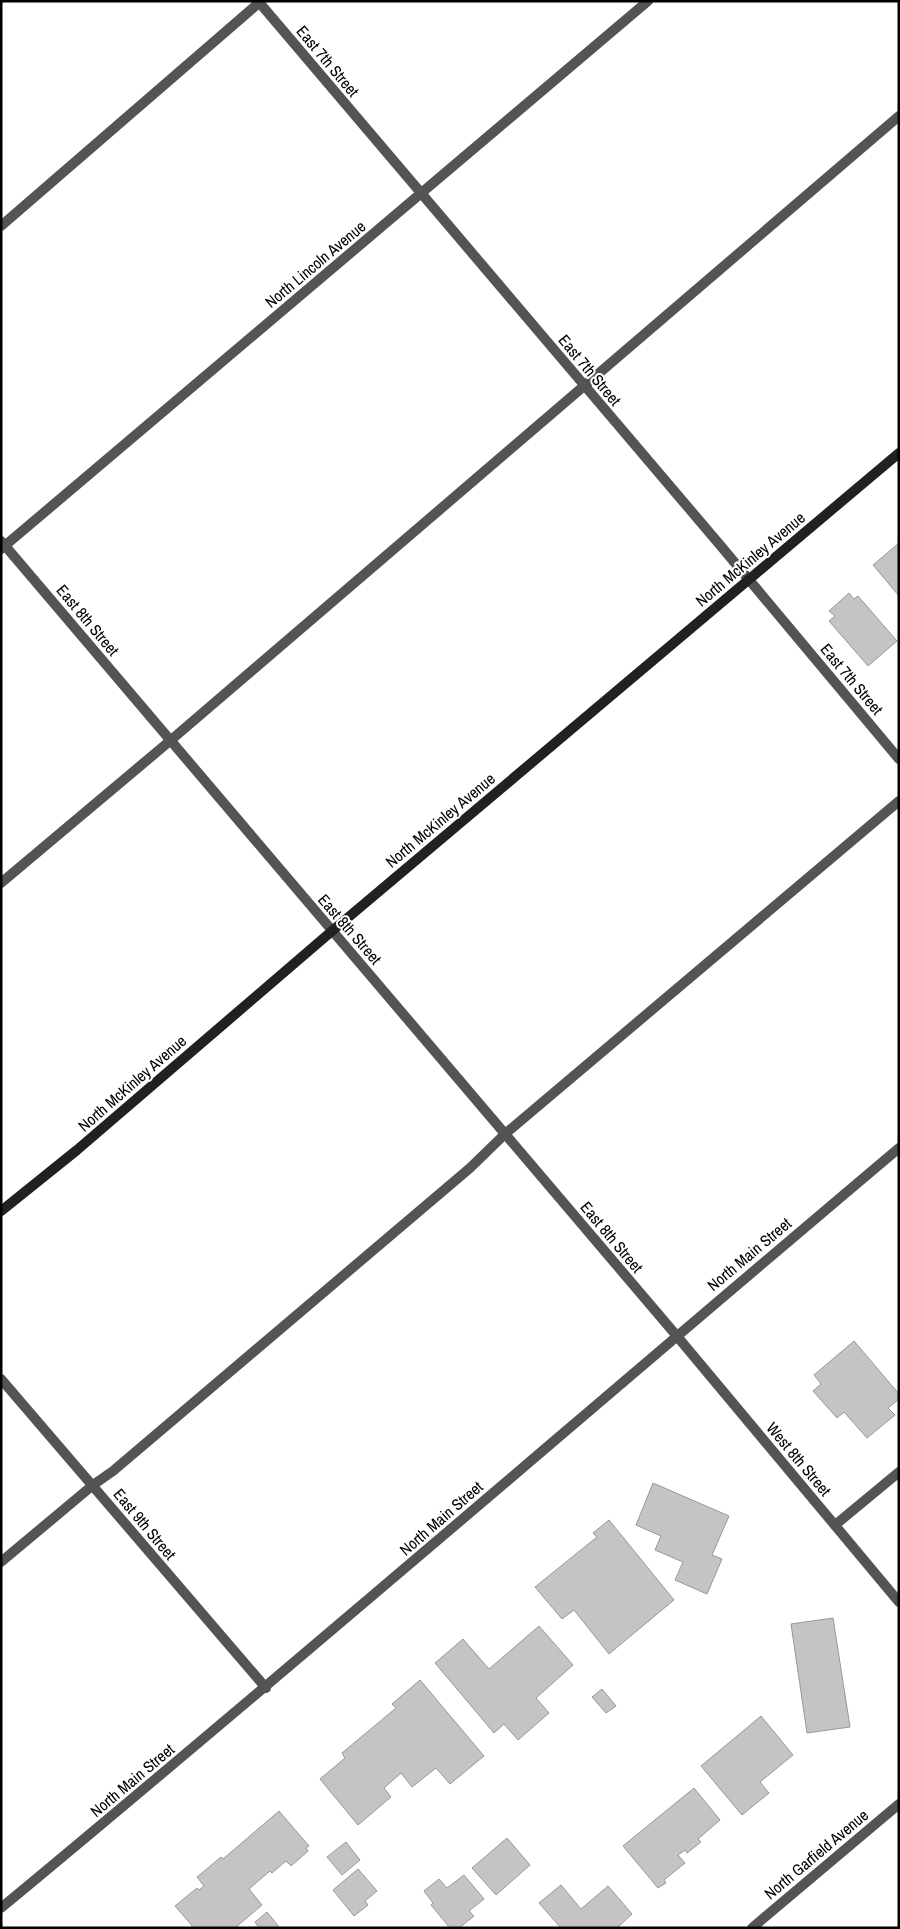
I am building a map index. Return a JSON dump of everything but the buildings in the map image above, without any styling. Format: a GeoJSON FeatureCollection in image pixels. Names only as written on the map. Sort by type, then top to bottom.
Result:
{"type":"FeatureCollection","features":[{"type":"Feature","properties":{"kind":"main road","name":"North McKinley Avenue"},"geometry":{"type":"LineString","coordinates":[[1,1211],[77,1150],[332,931],[899,453]]}},
{"type":"Feature","properties":{"kind":"street","name":"North Lincoln Avenue"},"geometry":{"type":"LineString","coordinates":[[3,545],[648,1]]}},
{"type":"Feature","properties":{"kind":"street","name":"East 7th Street"},"geometry":{"type":"LineString","coordinates":[[259,2],[899,759]]}},
{"type":"Feature","properties":{"kind":"street"},"geometry":{"type":"LineString","coordinates":[[1,226],[259,2]]}},
{"type":"Feature","properties":{"kind":"street"},"geometry":{"type":"LineString","coordinates":[[1,883],[171,740],[899,116]]}},
{"type":"Feature","properties":{"kind":"street","name":"East 8th Street"},"geometry":{"type":"LineString","coordinates":[[3,545],[676,1335]]}},
{"type":"Feature","properties":{"kind":"street"},"geometry":{"type":"LineString","coordinates":[[1,1562],[113,1471],[462,1174],[506,1134],[899,802]]}},
{"type":"Feature","properties":{"kind":"street","name":"North Main Street"},"geometry":{"type":"LineString","coordinates":[[1,1908],[266,1688],[676,1335],[899,1148]]}},
{"type":"Feature","properties":{"kind":"street","name":"West 8th Street"},"geometry":{"type":"LineString","coordinates":[[676,1335],[899,1602]]}},
{"type":"Feature","properties":{"kind":"street","name":"East 9th Street"},"geometry":{"type":"LineString","coordinates":[[1,1379],[266,1688]]}},
{"type":"Feature","properties":{"kind":"street"},"geometry":{"type":"LineString","coordinates":[[835,1525],[899,1472]]}},
{"type":"Feature","properties":{"kind":"street","name":"North Garfield Avenue"},"geometry":{"type":"LineString","coordinates":[[752,1928],[899,1804]]}}]}
